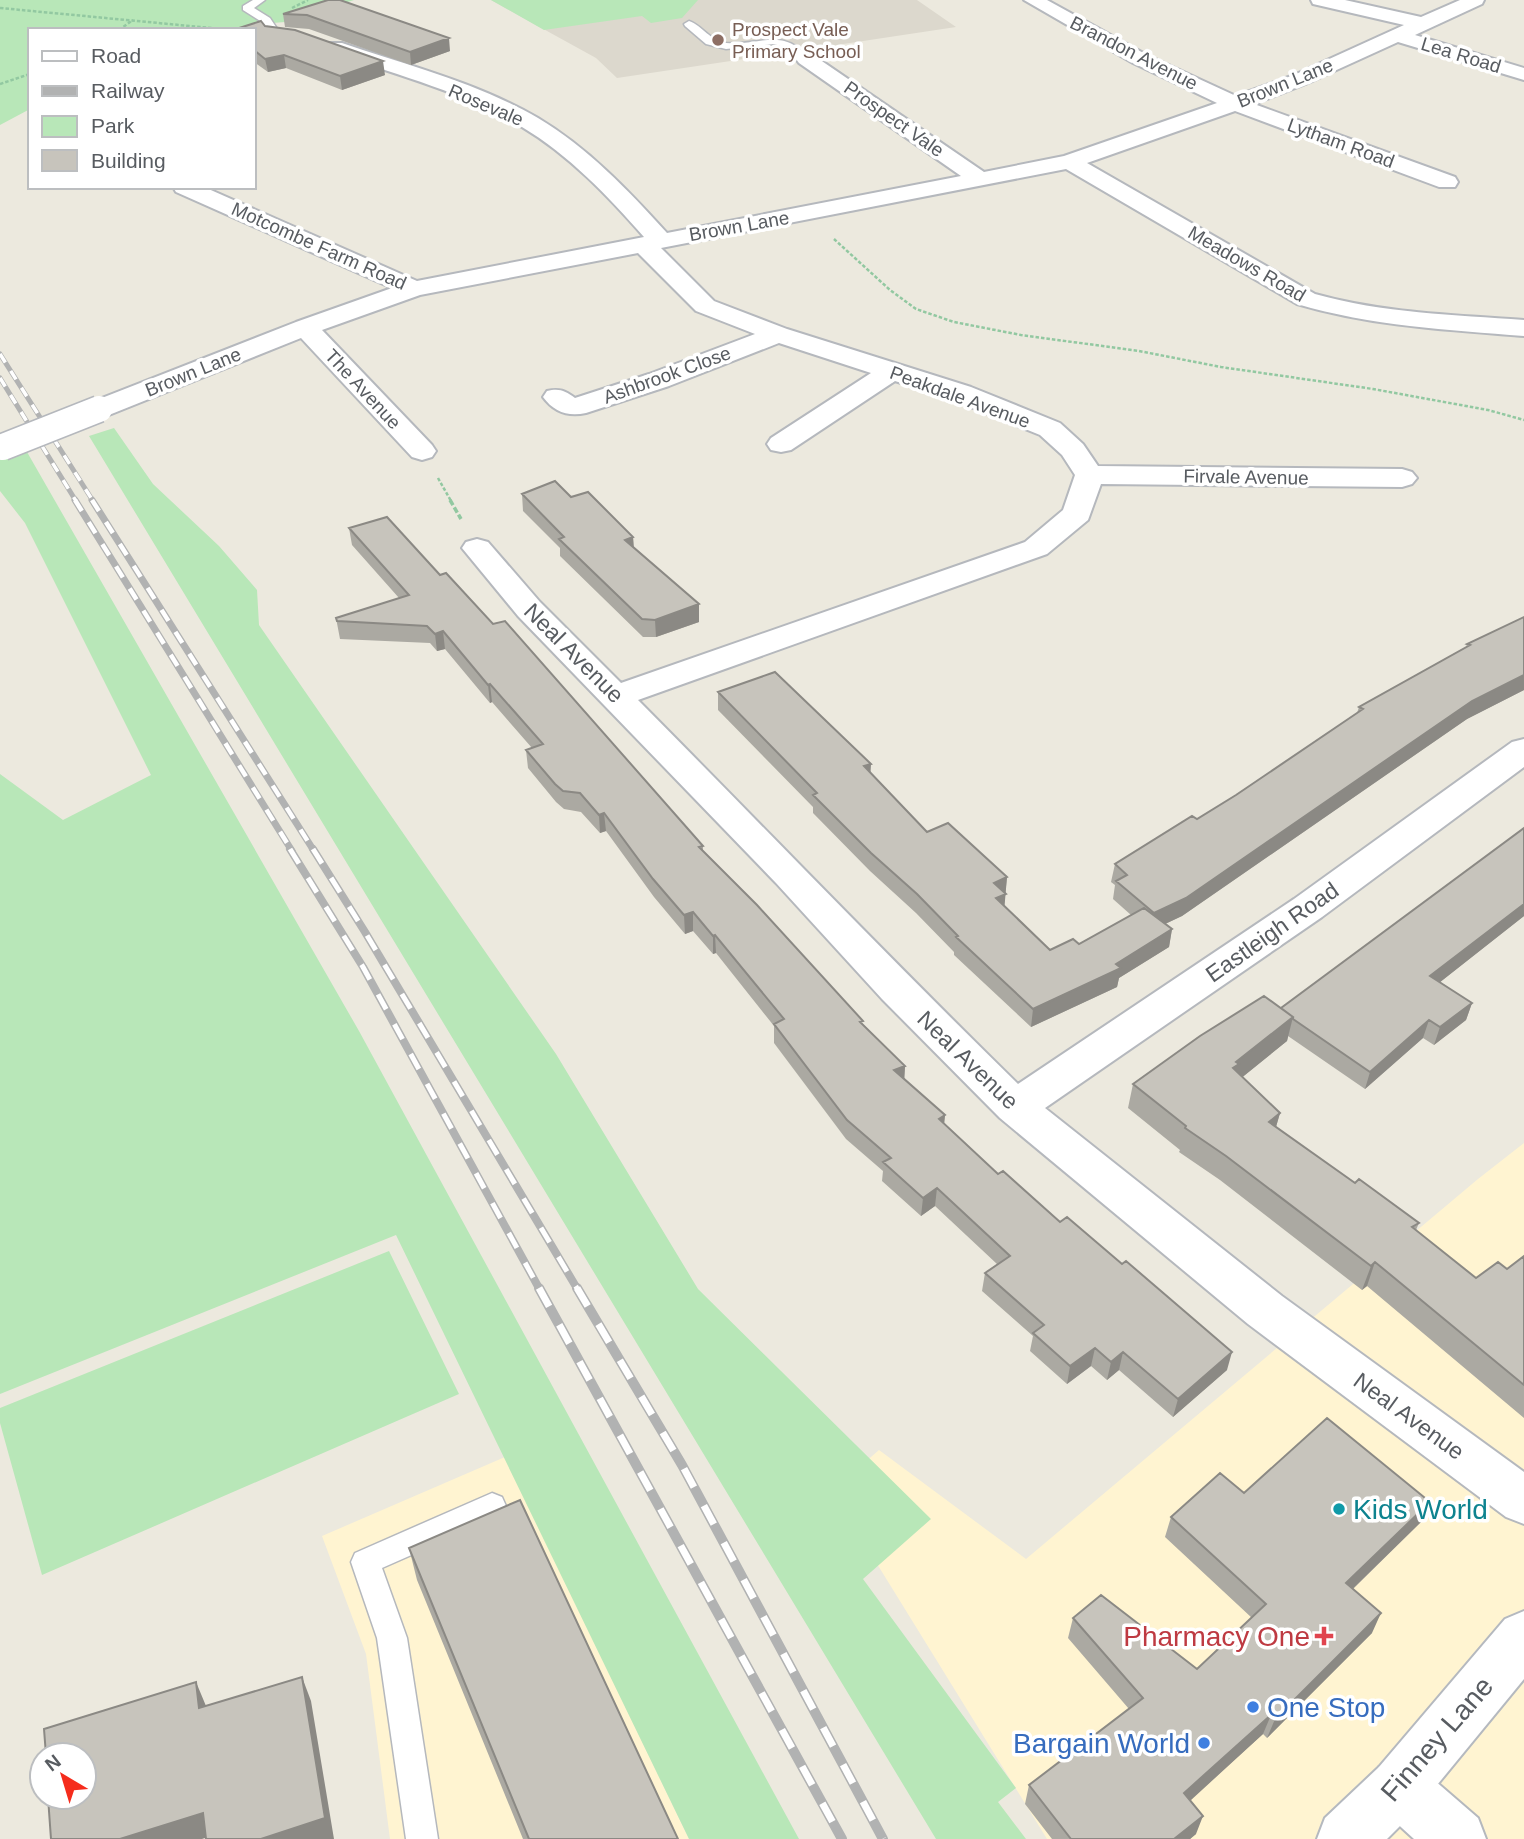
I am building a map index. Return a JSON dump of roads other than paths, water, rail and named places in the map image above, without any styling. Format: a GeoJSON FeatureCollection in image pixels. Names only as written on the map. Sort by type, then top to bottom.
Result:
{"type":"FeatureCollection","features":[{"type":"Feature","properties":{"kind":"street","name":"Brandon Avenue"},"geometry":{"type":"LineString","coordinates":[[1033,0],[1140,59],[1235,104]]}},
{"type":"Feature","properties":{"kind":"street"},"geometry":{"type":"LineString","coordinates":[[1320,0],[1424,24]]}},
{"type":"Feature","properties":{"kind":"street","name":"Brown Lane"},"geometry":{"type":"LineString","coordinates":[[2,447],[305,327],[414,289],[1069,162],[1163,131],[1301,79],[1475,0]]}},
{"type":"Feature","properties":{"kind":"street","name":"Rosevale"},"geometry":{"type":"LineString","coordinates":[[275,33],[307,37],[516,115],[551,136],[615,190],[652,242]]}},
{"type":"Feature","properties":{"kind":"street","name":"Lea Road"},"geometry":{"type":"LineString","coordinates":[[1399,36],[1524,74]]}},
{"type":"Feature","properties":{"kind":"street","name":"Prospect Vale"},"geometry":{"type":"LineString","coordinates":[[806,59],[981,180]]}},
{"type":"Feature","properties":{"kind":"street","name":"Lytham Road"},"geometry":{"type":"LineString","coordinates":[[1235,104],[1447,182]]}},
{"type":"Feature","properties":{"kind":"street","name":"Meadows Road"},"geometry":{"type":"LineString","coordinates":[[1069,162],[1306,299],[1337,308],[1438,322],[1524,328]]}},
{"type":"Feature","properties":{"kind":"street","name":"Motcombe Farm Road"},"geometry":{"type":"LineString","coordinates":[[189,189],[414,289]]}},
{"type":"Feature","properties":{"kind":"street","name":"Peakdale Avenue"},"geometry":{"type":"LineString","coordinates":[[652,242],[705,306],[778,334],[961,393],[1050,429],[1073,450],[1089,475]]}},
{"type":"Feature","properties":{"kind":"street","name":"The Avenue"},"geometry":{"type":"LineString","coordinates":[[305,327],[422,451]]}},
{"type":"Feature","properties":{"kind":"street","name":"Ashbrook Close"},"geometry":{"type":"LineString","coordinates":[[557,397],[565,405],[576,407],[659,380],[778,334]]}},
{"type":"Feature","properties":{"kind":"street"},"geometry":{"type":"LineString","coordinates":[[781,443],[892,371]]}},
{"type":"Feature","properties":{"kind":"street"},"geometry":{"type":"LineString","coordinates":[[617,696],[1036,548],[1077,514],[1089,475]]}},
{"type":"Feature","properties":{"kind":"street","name":"Firvale Avenue"},"geometry":{"type":"LineString","coordinates":[[1089,475],[1402,478]]}},
{"type":"Feature","properties":{"kind":"street","name":"Neal Avenue"},"geometry":{"type":"LineString","coordinates":[[477,548],[529,609],[789,874],[895,989],[1015,1107],[1265,1310],[1524,1501]]}},
{"type":"Feature","properties":{"kind":"street","name":"Eastleigh Road"},"geometry":{"type":"LineString","coordinates":[[1015,1107],[1308,908],[1524,750]]}},
{"type":"Feature","properties":{"kind":"street","name":"Finney Lane"},"geometry":{"type":"LineString","coordinates":[[1346,1839],[1399,1787],[1524,1637]]}},
{"type":"Feature","properties":{"kind":"street"},"geometry":{"type":"LineString","coordinates":[[1399,1787],[1457,1839]]}},
{"type":"Feature","properties":{"kind":"lane"},"geometry":{"type":"LineString","coordinates":[[260,0],[247,8],[266,20],[275,33]]}},
{"type":"Feature","properties":{"kind":"lane"},"geometry":{"type":"LineString","coordinates":[[689,24],[710,42],[726,46],[774,41],[784,43],[806,59]]}},
{"type":"Feature","properties":{"kind":"lane"},"geometry":{"type":"LineString","coordinates":[[422,1839],[392,1638],[365,1562],[492,1506]]}},
{"type":"Feature","properties":{"kind":"railway"},"geometry":{"type":"LineString","coordinates":[[0,354],[93,501]]}},
{"type":"Feature","properties":{"kind":"railway"},"geometry":{"type":"LineString","coordinates":[[0,378],[76,501]]}},
{"type":"Feature","properties":{"kind":"railway"},"geometry":{"type":"LineString","coordinates":[[75,500],[292,851]]}},
{"type":"Feature","properties":{"kind":"railway"},"geometry":{"type":"LineString","coordinates":[[92,500],[314,851]]}},
{"type":"Feature","properties":{"kind":"railway"},"geometry":{"type":"LineString","coordinates":[[290,849],[363,967],[540,1290]]}},
{"type":"Feature","properties":{"kind":"railway"},"geometry":{"type":"LineString","coordinates":[[313,849],[578,1290]]}},
{"type":"Feature","properties":{"kind":"railway"},"geometry":{"type":"LineString","coordinates":[[539,1288],[842,1839]]}},
{"type":"Feature","properties":{"kind":"railway"},"geometry":{"type":"LineString","coordinates":[[577,1288],[682,1465],[883,1839]]}},
{"type":"Feature","properties":{"kind":"place","name":"Prospect Vale Primary School"},"geometry":{"type":"Point","coordinates":[718,40]}},
{"type":"Feature","properties":{"kind":"place","name":"Kids World"},"geometry":{"type":"Point","coordinates":[1339,1509]}},
{"type":"Feature","properties":{"kind":"place","name":"Pharmacy One"},"geometry":{"type":"Point","coordinates":[1324,1636]}},
{"type":"Feature","properties":{"kind":"place","name":"One Stop"},"geometry":{"type":"Point","coordinates":[1253,1707]}},
{"type":"Feature","properties":{"kind":"place","name":"Bargain World"},"geometry":{"type":"Point","coordinates":[1204,1743]}}]}
